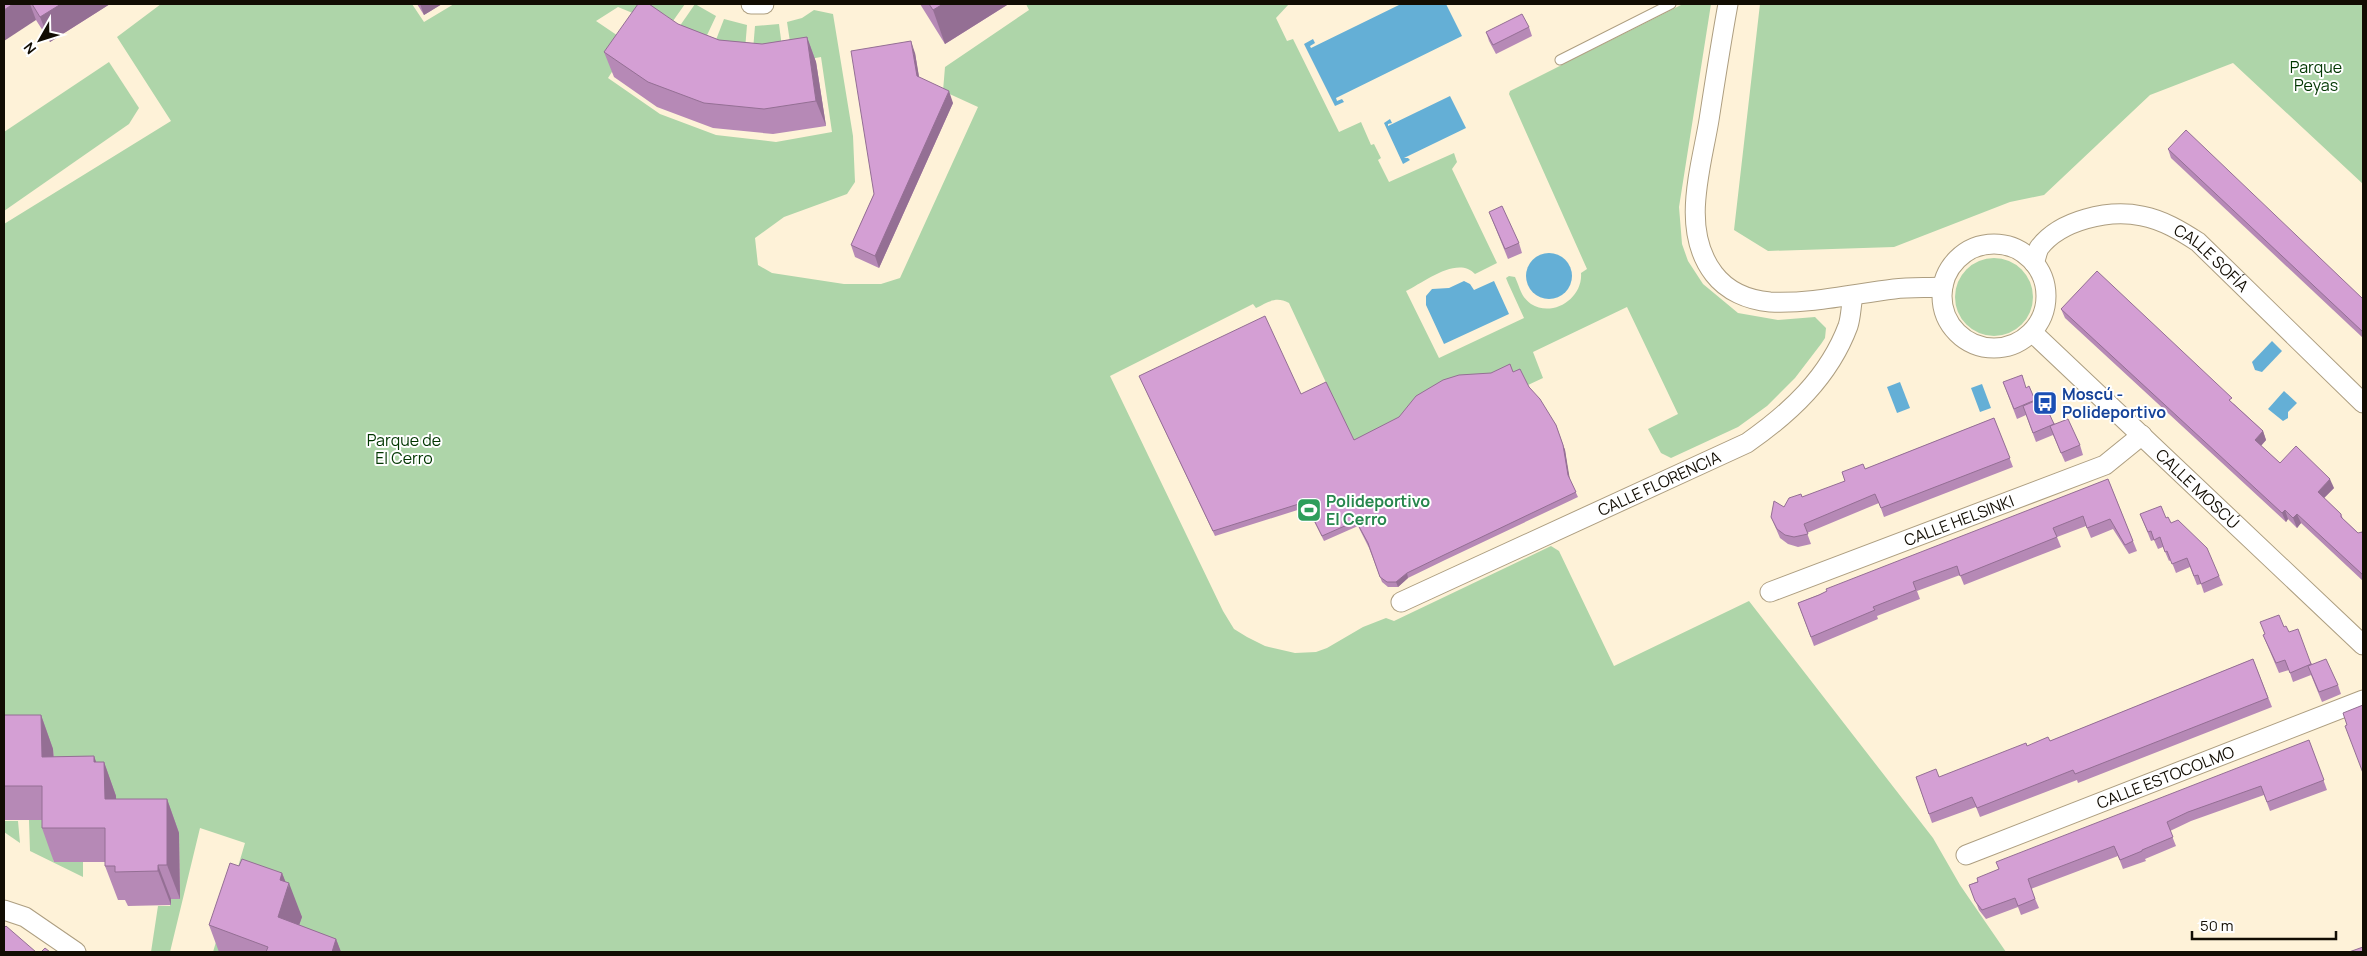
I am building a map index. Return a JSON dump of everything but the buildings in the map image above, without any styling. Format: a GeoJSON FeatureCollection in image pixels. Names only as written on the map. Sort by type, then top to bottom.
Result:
{"type":"FeatureCollection","features":[{"type":"Feature","properties":{"kind":"street"},"geometry":{"type":"LineString","coordinates":[[751,4],[764,4]]}},
{"type":"Feature","properties":{"kind":"street"},"geometry":{"type":"LineString","coordinates":[[1728,4],[1698,183],[1695,216],[1701,253],[1720,282],[1734,292],[1768,302],[1795,302],[1853,296],[1895,289],[1943,287]]}},
{"type":"Feature","properties":{"kind":"street","name":"CALLE SOFÍA"},"geometry":{"type":"LineString","coordinates":[[2034,263],[2038,249],[2048,240],[2070,225],[2095,216],[2122,213],[2144,216],[2162,222],[2198,242],[2363,403]]}},
{"type":"Feature","properties":{"kind":"street"},"geometry":{"type":"LineString","coordinates":[[1997,244],[2014,248],[2034,263],[2045,286],[2046,306],[2032,332],[2022,340],[2003,348],[1988,348],[1975,345],[1957,333],[1949,322],[1943,305],[1943,287],[1944,280],[1954,264],[1967,252],[1981,246],[1997,244]]}},
{"type":"Feature","properties":{"kind":"street","name":"CALLE FLORENCIA"},"geometry":{"type":"LineString","coordinates":[[1401,602],[1747,443],[1775,423],[1822,375],[1837,351],[1848,324],[1853,296]]}},
{"type":"Feature","properties":{"kind":"street","name":"CALLE MOSCÚ"},"geometry":{"type":"LineString","coordinates":[[2032,332],[2363,645]]}},
{"type":"Feature","properties":{"kind":"street","name":"CALLE HELSINKI"},"geometry":{"type":"LineString","coordinates":[[1770,592],[2105,465],[2142,435]]}},
{"type":"Feature","properties":{"kind":"street","name":"CALLE ESTOCOLMO"},"geometry":{"type":"LineString","coordinates":[[1966,854],[2363,700]]}},
{"type":"Feature","properties":{"kind":"street"},"geometry":{"type":"LineString","coordinates":[[4,910],[25,917],[76,952]]}},
{"type":"Feature","properties":{"kind":"lane"},"geometry":{"type":"LineString","coordinates":[[1560,60],[1671,4]]}},
{"type":"Feature","properties":{"kind":"green space","name":"Parque de El Cerro"},"geometry":{"type":"Polygon","coordinates":[[[161,4],[412,4],[424,22],[454,4],[685,4],[673,21],[664,14],[657,23],[618,7],[596,21],[630,44],[608,78],[660,114],[716,135],[776,142],[832,132],[821,57],[793,62],[787,22],[802,18],[814,10],[833,14],[853,136],[855,182],[847,194],[784,217],[755,238],[758,265],[772,273],[844,284],[881,284],[900,278],[978,107],[943,91],[945,67],[1029,10],[1026,4],[1289,4],[1276,18],[1287,41],[1293,39],[1339,132],[1361,122],[1371,145],[1374,144],[1381,158],[1378,160],[1389,182],[1454,153],[1457,162],[1452,169],[1497,263],[1475,274],[1468,269],[1460,267],[1450,269],[1406,291],[1439,358],[1524,318],[1506,278],[1509,276],[1515,277],[1521,292],[1531,304],[1548,309],[1565,303],[1572,297],[1580,282],[1581,273],[1587,269],[1509,94],[1510,91],[1683,4],[1711,4],[1679,207],[1682,244],[1688,261],[1703,284],[1738,313],[1778,320],[1815,317],[1826,328],[1825,338],[1795,378],[1767,406],[1738,427],[1671,458],[1661,453],[1648,429],[1678,414],[1627,307],[1533,352],[1543,378],[1528,385],[1401,422],[1355,445],[1289,303],[1284,301],[1272,301],[1256,308],[1253,304],[1110,376],[1223,611],[1234,629],[1265,646],[1295,653],[1316,652],[1327,648],[1363,627],[1386,618],[1394,621],[1551,546],[1559,551],[1614,666],[1749,601],[1933,838],[1960,885],[2006,952],[213,952],[245,843],[200,828],[170,952],[151,952],[158,906],[170,906],[171,899],[180,898],[179,834],[4,748],[4,224],[171,121],[117,37],[161,4]]]}},
{"type":"Feature","properties":{"kind":"green space"},"geometry":{"type":"Polygon","coordinates":[[[695,4],[716,16],[701,48],[675,33],[695,4]]]}},
{"type":"Feature","properties":{"kind":"green space","name":"Parque Peyas"},"geometry":{"type":"Polygon","coordinates":[[[1760,4],[2363,4],[2363,184],[2233,63],[2150,95],[2044,195],[2010,202],[1894,247],[1768,251],[1734,230],[1760,4]]]}},
{"type":"Feature","properties":{"kind":"green space"},"geometry":{"type":"Polygon","coordinates":[[[724,19],[747,25],[744,62],[711,53],[724,19]]]}},
{"type":"Feature","properties":{"kind":"green space"},"geometry":{"type":"Polygon","coordinates":[[[779,24],[784,63],[752,62],[755,26],[779,24]]]}},
{"type":"Feature","properties":{"kind":"green space"},"geometry":{"type":"Polygon","coordinates":[[[109,62],[139,108],[129,124],[4,211],[4,132],[109,62]]]}},
{"type":"Feature","properties":{"kind":"green space"},"geometry":{"type":"Polygon","coordinates":[[[1994,258],[2009,261],[2022,269],[2030,282],[2033,297],[2030,312],[2022,325],[2009,333],[1994,336],[1979,333],[1966,325],[1958,312],[1955,297],[1958,282],[1966,269],[1979,261],[1994,258]]]}},
{"type":"Feature","properties":{"kind":"green space"},"geometry":{"type":"Polygon","coordinates":[[[29,820],[44,820],[54,862],[83,861],[83,877],[30,851],[29,820]]]}},
{"type":"Feature","properties":{"kind":"green space"},"geometry":{"type":"Polygon","coordinates":[[[4,821],[18,821],[20,843],[4,832],[4,821]]]}},
{"type":"Feature","properties":{"kind":"water"},"geometry":{"type":"Polygon","coordinates":[[[1401,4],[1446,4],[1462,36],[1336,98],[1337,101],[1342,99],[1344,102],[1335,106],[1304,44],[1313,39],[1315,43],[1310,46],[1311,48],[1401,4]]]}},
{"type":"Feature","properties":{"kind":"water"},"geometry":{"type":"Polygon","coordinates":[[[1450,96],[1466,128],[1404,158],[1410,160],[1403,164],[1384,123],[1390,119],[1392,123],[1388,124],[1388,126],[1450,96]]]}},
{"type":"Feature","properties":{"kind":"water"},"geometry":{"type":"Polygon","coordinates":[[[1544,253],[1554,253],[1568,263],[1572,276],[1568,289],[1562,295],[1554,299],[1544,299],[1530,289],[1526,281],[1526,271],[1536,257],[1544,253]]]}},
{"type":"Feature","properties":{"kind":"water"},"geometry":{"type":"Polygon","coordinates":[[[1464,281],[1470,284],[1474,290],[1494,281],[1509,314],[1444,344],[1426,305],[1426,296],[1432,289],[1449,288],[1464,281]]]}},
{"type":"Feature","properties":{"kind":"water"},"geometry":{"type":"Polygon","coordinates":[[[2272,341],[2282,351],[2262,372],[2255,370],[2252,362],[2272,341]]]}},
{"type":"Feature","properties":{"kind":"water"},"geometry":{"type":"Polygon","coordinates":[[[1900,382],[1910,408],[1897,413],[1887,387],[1900,382]]]}},
{"type":"Feature","properties":{"kind":"water"},"geometry":{"type":"Polygon","coordinates":[[[1982,384],[1991,408],[1980,412],[1971,388],[1982,384]]]}},
{"type":"Feature","properties":{"kind":"water"},"geometry":{"type":"Polygon","coordinates":[[[2284,391],[2297,403],[2288,412],[2288,418],[2283,421],[2268,409],[2284,391]]]}},
{"type":"Feature","properties":{"kind":"place","name":"Moscú - Polideportivo"},"geometry":{"type":"Point","coordinates":[2045,403]}},
{"type":"Feature","properties":{"kind":"place","name":"Polideportivo El Cerro"},"geometry":{"type":"Point","coordinates":[1309,510]}}]}
